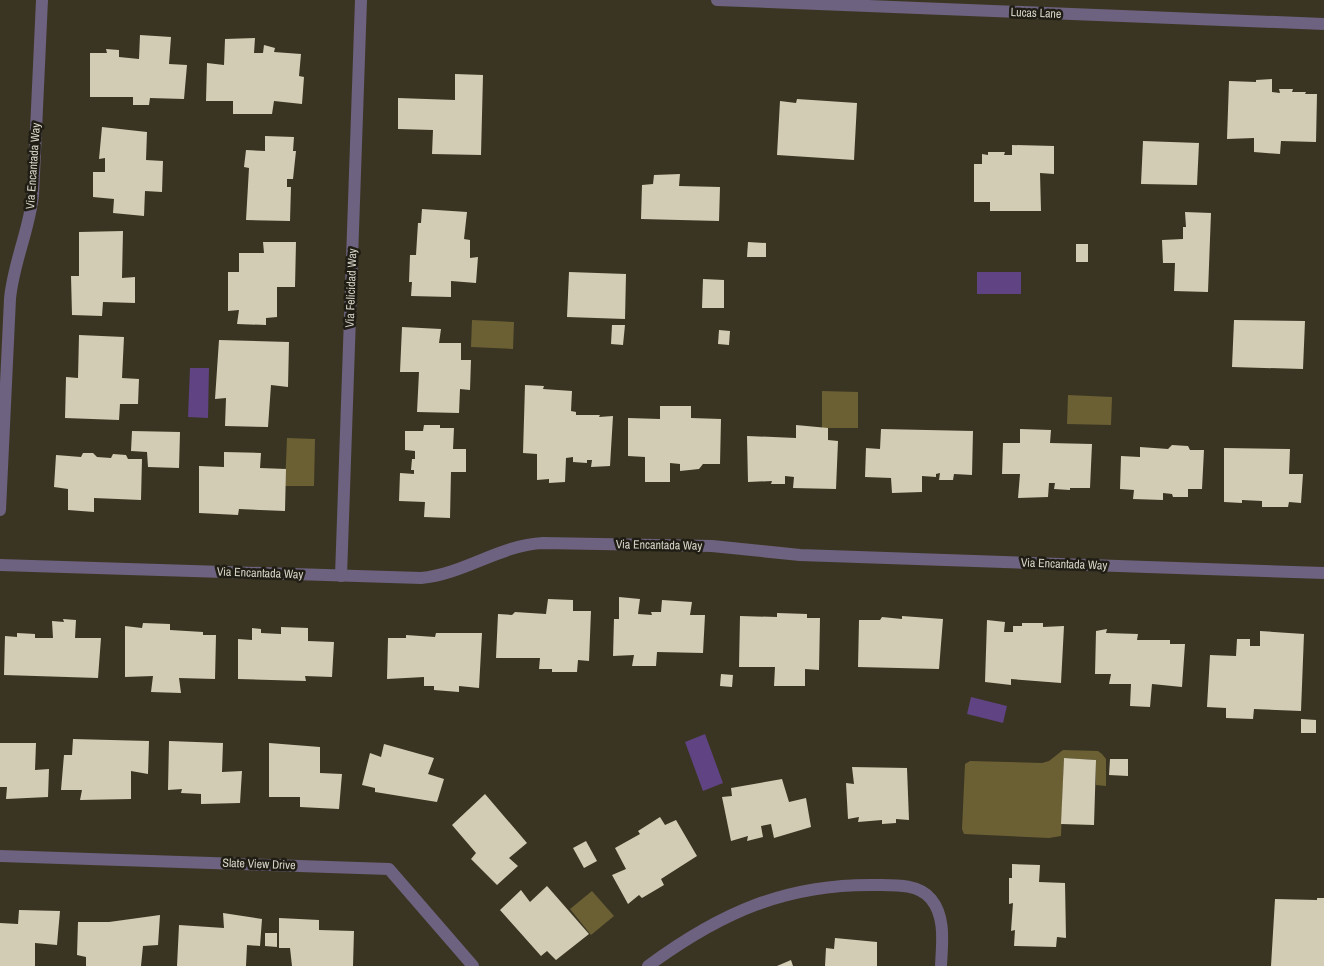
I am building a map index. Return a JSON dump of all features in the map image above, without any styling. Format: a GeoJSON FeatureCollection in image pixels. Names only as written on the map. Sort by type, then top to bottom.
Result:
{"type":"FeatureCollection","features":[{"type":"Feature","properties":{"kind":"street","name":"Via Encantada Way"},"geometry":{"type":"LineString","coordinates":[[0,510],[10,299],[13,277],[29,223],[33,195],[42,0]]}},
{"type":"Feature","properties":{"kind":"street","name":"Via Felicidad Way"},"geometry":{"type":"LineString","coordinates":[[341,576],[361,0]]}},
{"type":"Feature","properties":{"kind":"street","name":"Lucas Lane"},"geometry":{"type":"LineString","coordinates":[[717,0],[922,4],[1324,24]]}},
{"type":"Feature","properties":{"kind":"street","name":"Via Encantada Way"},"geometry":{"type":"LineString","coordinates":[[0,565],[341,576],[435,577],[517,547],[543,543],[712,546],[800,555],[1324,573]]}},
{"type":"Feature","properties":{"kind":"street","name":"Slate View Drive"},"geometry":{"type":"LineString","coordinates":[[0,856],[389,868],[473,966]]}},
{"type":"Feature","properties":{"kind":"street"},"geometry":{"type":"LineString","coordinates":[[648,966],[681,942],[721,919],[775,898],[801,892],[860,885],[899,885],[916,889],[930,898],[936,906],[942,924],[941,966]]}},
{"type":"Feature","properties":{"kind":"shaded area"},"geometry":{"type":"Polygon","coordinates":[[[977,272],[1021,272],[1021,294],[977,294],[977,272]]]}},
{"type":"Feature","properties":{"kind":"shaded area"},"geometry":{"type":"Polygon","coordinates":[[[472,320],[514,322],[513,349],[471,347],[472,320]]]}},
{"type":"Feature","properties":{"kind":"shaded area"},"geometry":{"type":"Polygon","coordinates":[[[190,368],[209,368],[208,418],[188,417],[190,368]]]}},
{"type":"Feature","properties":{"kind":"shaded area"},"geometry":{"type":"Polygon","coordinates":[[[822,391],[858,392],[858,428],[822,428],[822,391]]]}},
{"type":"Feature","properties":{"kind":"shaded area"},"geometry":{"type":"Polygon","coordinates":[[[1068,395],[1112,397],[1111,425],[1067,424],[1068,395]]]}},
{"type":"Feature","properties":{"kind":"shaded area"},"geometry":{"type":"Polygon","coordinates":[[[287,438],[315,439],[314,486],[285,486],[287,438]]]}},
{"type":"Feature","properties":{"kind":"shaded area"},"geometry":{"type":"Polygon","coordinates":[[[971,697],[1007,706],[1003,723],[967,714],[971,697]]]}},
{"type":"Feature","properties":{"kind":"shaded area"},"geometry":{"type":"Polygon","coordinates":[[[705,734],[723,783],[703,791],[685,742],[705,734]]]}},
{"type":"Feature","properties":{"kind":"shaded area"},"geometry":{"type":"Polygon","coordinates":[[[1063,750],[1098,751],[1102,754],[1106,759],[1106,786],[1096,785],[1096,760],[1064,758],[1061,836],[1049,838],[964,834],[962,829],[965,764],[970,761],[1042,763],[1049,761],[1063,750]]]}},
{"type":"Feature","properties":{"kind":"shaded area"},"geometry":{"type":"Polygon","coordinates":[[[592,891],[614,916],[591,935],[570,909],[592,891]]]}},
{"type":"Feature","properties":{"kind":"building"},"geometry":{"type":"Polygon","coordinates":[[[140,35],[171,37],[169,64],[187,65],[184,99],[150,98],[149,105],[133,105],[133,97],[90,97],[90,53],[107,53],[106,49],[119,50],[119,57],[139,59],[140,35]]]}},
{"type":"Feature","properties":{"kind":"building"},"geometry":{"type":"Polygon","coordinates":[[[255,38],[254,53],[263,53],[264,45],[275,48],[274,52],[301,54],[299,76],[304,77],[302,104],[274,101],[272,114],[233,114],[233,101],[206,101],[207,63],[224,65],[225,39],[255,38]]]}},
{"type":"Feature","properties":{"kind":"building"},"geometry":{"type":"Polygon","coordinates":[[[455,74],[483,75],[481,155],[432,154],[433,130],[398,129],[398,98],[455,100],[455,74]]]}},
{"type":"Feature","properties":{"kind":"building"},"geometry":{"type":"Polygon","coordinates":[[[1272,79],[1272,92],[1280,93],[1279,89],[1293,89],[1292,92],[1317,94],[1316,142],[1281,141],[1280,154],[1254,152],[1254,138],[1227,139],[1229,81],[1256,82],[1256,80],[1272,79]]]}},
{"type":"Feature","properties":{"kind":"building"},"geometry":{"type":"Polygon","coordinates":[[[797,99],[857,103],[854,160],[777,155],[780,101],[796,103],[797,99]]]}},
{"type":"Feature","properties":{"kind":"building"},"geometry":{"type":"Polygon","coordinates":[[[102,127],[147,132],[146,160],[163,161],[162,192],[145,191],[144,216],[113,213],[114,199],[93,197],[93,172],[105,172],[105,158],[99,159],[102,127]]]}},
{"type":"Feature","properties":{"kind":"building"},"geometry":{"type":"Polygon","coordinates":[[[265,136],[294,137],[293,151],[296,151],[293,179],[287,179],[287,187],[291,187],[290,221],[246,220],[249,168],[244,167],[246,150],[265,151],[265,136]]]}},
{"type":"Feature","properties":{"kind":"building"},"geometry":{"type":"Polygon","coordinates":[[[1143,141],[1199,143],[1197,185],[1141,184],[1143,141]]]}},
{"type":"Feature","properties":{"kind":"building"},"geometry":{"type":"Polygon","coordinates":[[[1012,145],[1054,146],[1054,174],[1040,173],[1041,211],[990,211],[990,202],[974,202],[974,164],[982,164],[982,154],[988,155],[988,152],[1005,152],[1004,155],[1012,155],[1012,145]]]}},
{"type":"Feature","properties":{"kind":"building"},"geometry":{"type":"Polygon","coordinates":[[[680,174],[679,186],[720,187],[719,221],[641,219],[642,185],[653,184],[654,175],[680,174]]]}},
{"type":"Feature","properties":{"kind":"building"},"geometry":{"type":"Polygon","coordinates":[[[422,209],[467,212],[464,239],[470,240],[470,258],[478,257],[476,283],[451,281],[451,297],[411,296],[412,282],[409,282],[410,255],[416,255],[418,223],[421,223],[422,209]]]}},
{"type":"Feature","properties":{"kind":"building"},"geometry":{"type":"Polygon","coordinates":[[[1185,212],[1211,213],[1208,292],[1174,291],[1175,263],[1163,263],[1162,240],[1183,239],[1183,227],[1186,227],[1185,212]]]}},
{"type":"Feature","properties":{"kind":"building"},"geometry":{"type":"Polygon","coordinates":[[[123,231],[122,278],[135,277],[135,303],[103,302],[102,316],[72,315],[71,276],[79,276],[79,232],[123,231]]]}},
{"type":"Feature","properties":{"kind":"building"},"geometry":{"type":"Polygon","coordinates":[[[263,242],[296,242],[295,287],[277,287],[277,317],[266,318],[266,325],[237,324],[239,310],[228,311],[228,272],[239,272],[239,253],[264,253],[263,242]]]}},
{"type":"Feature","properties":{"kind":"building"},"geometry":{"type":"Polygon","coordinates":[[[748,242],[766,243],[766,257],[747,257],[748,242]]]}},
{"type":"Feature","properties":{"kind":"building"},"geometry":{"type":"Polygon","coordinates":[[[1076,244],[1088,244],[1088,262],[1076,262],[1076,244]]]}},
{"type":"Feature","properties":{"kind":"building"},"geometry":{"type":"Polygon","coordinates":[[[569,272],[626,274],[625,319],[567,317],[569,272]]]}},
{"type":"Feature","properties":{"kind":"building"},"geometry":{"type":"Polygon","coordinates":[[[703,279],[724,280],[724,308],[702,308],[703,279]]]}},
{"type":"Feature","properties":{"kind":"building"},"geometry":{"type":"Polygon","coordinates":[[[1234,320],[1305,321],[1303,369],[1232,367],[1234,320]]]}},
{"type":"Feature","properties":{"kind":"building"},"geometry":{"type":"Polygon","coordinates":[[[612,325],[625,325],[623,345],[611,344],[612,325]]]}},
{"type":"Feature","properties":{"kind":"building"},"geometry":{"type":"Polygon","coordinates":[[[402,327],[441,329],[439,343],[461,343],[461,360],[471,360],[470,390],[460,389],[459,413],[417,412],[419,372],[400,372],[402,327]]]}},
{"type":"Feature","properties":{"kind":"building"},"geometry":{"type":"Polygon","coordinates":[[[719,330],[730,331],[729,345],[718,344],[719,330]]]}},
{"type":"Feature","properties":{"kind":"building"},"geometry":{"type":"Polygon","coordinates":[[[79,335],[124,337],[122,378],[139,379],[138,404],[120,404],[119,420],[65,418],[66,377],[78,378],[79,335]]]}},
{"type":"Feature","properties":{"kind":"building"},"geometry":{"type":"Polygon","coordinates":[[[219,340],[289,342],[288,387],[271,385],[268,427],[225,426],[226,398],[215,399],[219,340]]]}},
{"type":"Feature","properties":{"kind":"building"},"geometry":{"type":"Polygon","coordinates":[[[525,385],[544,386],[543,389],[572,391],[571,411],[576,412],[576,415],[613,416],[610,466],[591,467],[592,460],[587,460],[587,463],[573,462],[573,457],[566,458],[565,482],[549,483],[549,479],[537,480],[537,454],[523,453],[525,385]]]}},
{"type":"Feature","properties":{"kind":"building"},"geometry":{"type":"Polygon","coordinates":[[[660,406],[691,406],[691,418],[721,419],[720,464],[703,464],[699,469],[680,471],[680,464],[670,463],[670,482],[645,482],[645,457],[628,456],[628,418],[660,419],[660,406]]]}},
{"type":"Feature","properties":{"kind":"building"},"geometry":{"type":"Polygon","coordinates":[[[424,425],[440,425],[440,428],[454,428],[453,449],[466,449],[466,472],[451,472],[450,518],[424,517],[425,502],[399,501],[400,473],[414,474],[414,470],[411,470],[412,459],[415,459],[415,451],[405,450],[405,431],[423,431],[424,425]]]}},
{"type":"Feature","properties":{"kind":"building"},"geometry":{"type":"Polygon","coordinates":[[[796,425],[828,428],[828,440],[838,441],[836,489],[793,488],[794,477],[785,476],[785,484],[771,484],[772,481],[748,482],[747,436],[796,438],[796,425]]]}},
{"type":"Feature","properties":{"kind":"building"},"geometry":{"type":"Polygon","coordinates":[[[881,429],[973,431],[972,475],[954,474],[953,480],[939,480],[940,473],[936,474],[936,477],[922,476],[922,492],[892,493],[891,478],[865,477],[866,448],[880,449],[881,429]]]}},
{"type":"Feature","properties":{"kind":"building"},"geometry":{"type":"Polygon","coordinates":[[[1020,429],[1051,430],[1050,443],[1092,444],[1090,488],[1054,489],[1055,483],[1049,483],[1048,497],[1018,498],[1020,474],[1002,474],[1003,443],[1020,443],[1020,429]]]}},
{"type":"Feature","properties":{"kind":"building"},"geometry":{"type":"Polygon","coordinates":[[[132,431],[180,432],[179,468],[148,467],[147,452],[131,451],[132,431]]]}},
{"type":"Feature","properties":{"kind":"building"},"geometry":{"type":"Polygon","coordinates":[[[1172,445],[1188,446],[1190,450],[1204,450],[1202,489],[1188,489],[1188,497],[1173,497],[1172,494],[1163,493],[1163,500],[1133,499],[1134,490],[1120,489],[1121,456],[1140,457],[1140,447],[1168,449],[1172,445]]]}},
{"type":"Feature","properties":{"kind":"building"},"geometry":{"type":"Polygon","coordinates":[[[1224,448],[1290,449],[1289,474],[1303,474],[1301,503],[1289,502],[1288,507],[1262,507],[1262,501],[1242,500],[1242,503],[1224,502],[1224,448]]]}},
{"type":"Feature","properties":{"kind":"building"},"geometry":{"type":"Polygon","coordinates":[[[224,452],[261,453],[260,468],[286,469],[285,511],[239,509],[238,515],[199,513],[199,466],[224,467],[224,452]]]}},
{"type":"Feature","properties":{"kind":"building"},"geometry":{"type":"Polygon","coordinates":[[[83,453],[93,453],[97,457],[111,458],[113,454],[126,455],[128,459],[142,459],[141,500],[94,498],[94,512],[68,510],[68,489],[54,487],[56,455],[81,457],[83,453]]]}},
{"type":"Feature","properties":{"kind":"building"},"geometry":{"type":"Polygon","coordinates":[[[619,597],[640,599],[638,614],[652,615],[651,612],[661,612],[662,600],[692,602],[690,615],[705,615],[703,653],[657,652],[656,666],[632,666],[634,655],[613,656],[614,619],[619,619],[619,597]]]}},
{"type":"Feature","properties":{"kind":"building"},"geometry":{"type":"Polygon","coordinates":[[[548,599],[573,600],[573,611],[591,611],[589,661],[578,660],[577,672],[552,672],[552,669],[539,669],[540,658],[496,658],[498,614],[512,615],[515,612],[546,614],[548,599]]]}},
{"type":"Feature","properties":{"kind":"building"},"geometry":{"type":"Polygon","coordinates":[[[777,613],[807,614],[807,618],[820,618],[819,670],[805,669],[805,686],[774,686],[775,667],[739,667],[740,616],[777,617],[777,613]]]}},
{"type":"Feature","properties":{"kind":"building"},"geometry":{"type":"Polygon","coordinates":[[[902,616],[943,619],[939,669],[858,667],[859,620],[880,620],[882,617],[902,619],[902,616]]]}},
{"type":"Feature","properties":{"kind":"building"},"geometry":{"type":"Polygon","coordinates":[[[63,619],[76,620],[75,638],[101,638],[98,678],[4,675],[5,636],[17,637],[17,633],[35,634],[35,638],[53,638],[52,621],[64,622],[63,619]]]}},
{"type":"Feature","properties":{"kind":"building"},"geometry":{"type":"Polygon","coordinates":[[[987,620],[1005,622],[1004,632],[1013,632],[1013,626],[1022,626],[1022,623],[1043,623],[1043,627],[1064,626],[1061,683],[1011,679],[1011,685],[985,682],[987,620]]]}},
{"type":"Feature","properties":{"kind":"building"},"geometry":{"type":"Polygon","coordinates":[[[143,623],[170,624],[170,630],[203,632],[203,635],[216,635],[215,679],[179,678],[181,693],[151,692],[153,676],[125,677],[125,626],[142,628],[143,623]]]}},
{"type":"Feature","properties":{"kind":"building"},"geometry":{"type":"Polygon","coordinates":[[[281,627],[308,628],[308,641],[334,642],[332,677],[305,676],[306,681],[238,679],[238,639],[252,640],[252,628],[261,629],[261,633],[281,634],[281,627]]]}},
{"type":"Feature","properties":{"kind":"building"},"geometry":{"type":"Polygon","coordinates":[[[1107,629],[1106,633],[1138,634],[1137,640],[1170,640],[1170,644],[1185,644],[1182,687],[1152,684],[1150,707],[1130,706],[1131,684],[1109,684],[1111,674],[1095,674],[1096,631],[1107,629]]]}},
{"type":"Feature","properties":{"kind":"building"},"geometry":{"type":"Polygon","coordinates":[[[1260,631],[1304,634],[1301,711],[1254,709],[1253,719],[1226,718],[1226,708],[1207,707],[1210,655],[1236,656],[1237,639],[1250,639],[1250,646],[1260,646],[1260,631]]]}},
{"type":"Feature","properties":{"kind":"building"},"geometry":{"type":"Polygon","coordinates":[[[436,633],[482,633],[479,688],[459,686],[459,692],[434,690],[434,686],[424,686],[424,677],[387,679],[388,638],[406,638],[406,635],[435,637],[436,633]]]}},
{"type":"Feature","properties":{"kind":"building"},"geometry":{"type":"Polygon","coordinates":[[[721,674],[733,675],[732,687],[720,686],[721,674]]]}},
{"type":"Feature","properties":{"kind":"building"},"geometry":{"type":"Polygon","coordinates":[[[1301,719],[1316,720],[1316,733],[1301,733],[1301,719]]]}},
{"type":"Feature","properties":{"kind":"building"},"geometry":{"type":"Polygon","coordinates":[[[73,739],[149,741],[148,774],[131,771],[131,799],[80,800],[82,790],[61,790],[64,755],[72,755],[73,739]]]}},
{"type":"Feature","properties":{"kind":"building"},"geometry":{"type":"Polygon","coordinates":[[[169,741],[223,743],[222,772],[242,771],[240,803],[201,804],[201,794],[181,793],[182,789],[168,790],[169,741]]]}},
{"type":"Feature","properties":{"kind":"building"},"geometry":{"type":"Polygon","coordinates":[[[0,743],[36,743],[35,770],[49,769],[48,797],[6,799],[7,787],[0,787],[0,743]]]}},
{"type":"Feature","properties":{"kind":"building"},"geometry":{"type":"Polygon","coordinates":[[[269,743],[320,747],[320,773],[342,774],[339,809],[300,807],[300,797],[269,797],[269,743]]]}},
{"type":"Feature","properties":{"kind":"building"},"geometry":{"type":"Polygon","coordinates":[[[384,744],[434,758],[428,774],[444,779],[437,802],[375,792],[375,788],[362,785],[370,753],[381,757],[384,744]]]}},
{"type":"Feature","properties":{"kind":"building"},"geometry":{"type":"Polygon","coordinates":[[[1064,758],[1096,760],[1094,825],[1061,824],[1064,758]]]}},
{"type":"Feature","properties":{"kind":"building"},"geometry":{"type":"Polygon","coordinates":[[[1110,759],[1128,759],[1128,776],[1109,775],[1110,759]]]}},
{"type":"Feature","properties":{"kind":"building"},"geometry":{"type":"Polygon","coordinates":[[[852,767],[907,768],[909,820],[896,819],[896,823],[882,824],[882,820],[858,822],[859,817],[848,819],[846,783],[854,784],[852,767]]]}},
{"type":"Feature","properties":{"kind":"building"},"geometry":{"type":"Polygon","coordinates":[[[782,779],[789,802],[806,798],[811,827],[774,838],[771,824],[761,826],[763,837],[747,841],[748,836],[731,841],[722,797],[732,796],[731,788],[782,779]]]}},
{"type":"Feature","properties":{"kind":"building"},"geometry":{"type":"Polygon","coordinates":[[[485,794],[527,843],[509,858],[518,866],[497,885],[471,859],[476,853],[452,825],[485,794]]]}},
{"type":"Feature","properties":{"kind":"building"},"geometry":{"type":"Polygon","coordinates":[[[660,817],[665,825],[676,820],[697,856],[661,879],[664,885],[642,898],[639,895],[628,904],[612,875],[626,869],[615,848],[640,834],[638,831],[660,817]]]}},
{"type":"Feature","properties":{"kind":"building"},"geometry":{"type":"Polygon","coordinates":[[[586,841],[597,861],[584,868],[573,848],[586,841]]]}},
{"type":"Feature","properties":{"kind":"building"},"geometry":{"type":"Polygon","coordinates":[[[1012,864],[1040,865],[1039,882],[1065,883],[1066,938],[1057,937],[1056,947],[1014,946],[1015,930],[1011,931],[1013,903],[1009,904],[1009,878],[1012,878],[1012,864]]]}},
{"type":"Feature","properties":{"kind":"building"},"geometry":{"type":"Polygon","coordinates":[[[547,886],[589,934],[556,960],[547,951],[541,956],[500,910],[521,890],[530,902],[547,886]]]}},
{"type":"Feature","properties":{"kind":"building"},"geometry":{"type":"Polygon","coordinates":[[[1317,898],[1324,898],[1324,966],[1271,966],[1275,899],[1317,900],[1317,898]]]}},
{"type":"Feature","properties":{"kind":"building"},"geometry":{"type":"Polygon","coordinates":[[[19,910],[60,911],[57,945],[35,943],[35,966],[0,966],[0,923],[18,924],[19,910]]]}},
{"type":"Feature","properties":{"kind":"building"},"geometry":{"type":"Polygon","coordinates":[[[223,913],[262,919],[260,946],[247,945],[246,966],[177,966],[179,925],[224,928],[223,913]]]}},
{"type":"Feature","properties":{"kind":"building"},"geometry":{"type":"Polygon","coordinates":[[[160,915],[158,945],[143,946],[141,966],[86,966],[86,957],[77,955],[78,922],[109,922],[160,915]]]}},
{"type":"Feature","properties":{"kind":"building"},"geometry":{"type":"Polygon","coordinates":[[[279,918],[319,920],[319,930],[354,931],[353,966],[292,966],[290,948],[279,948],[279,918]]]}},
{"type":"Feature","properties":{"kind":"building"},"geometry":{"type":"Polygon","coordinates":[[[265,933],[277,933],[277,947],[265,946],[265,933]]]}},
{"type":"Feature","properties":{"kind":"building"},"geometry":{"type":"Polygon","coordinates":[[[835,938],[877,942],[877,966],[825,966],[826,948],[834,949],[835,938]]]}},
{"type":"Feature","properties":{"kind":"building"},"geometry":{"type":"Polygon","coordinates":[[[791,960],[793,966],[777,966],[791,960]]]}}]}
